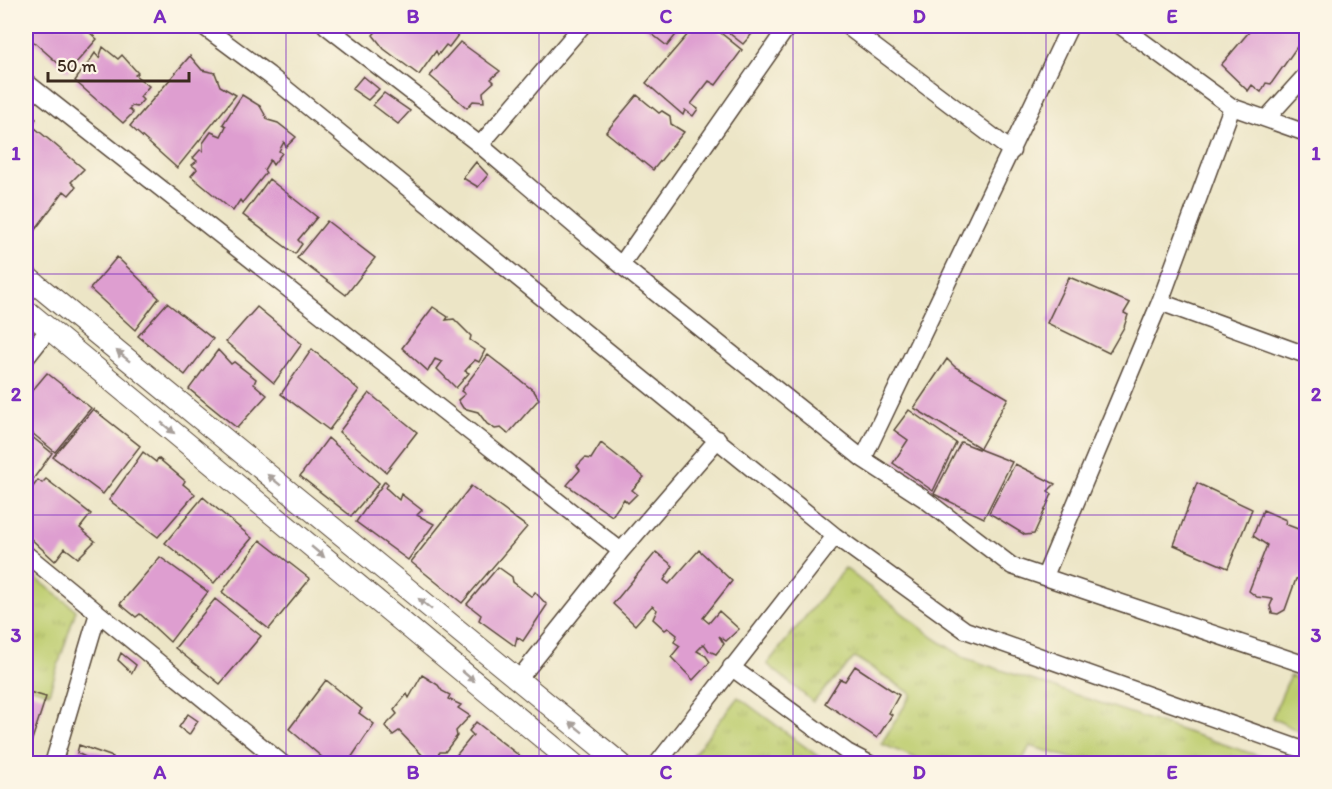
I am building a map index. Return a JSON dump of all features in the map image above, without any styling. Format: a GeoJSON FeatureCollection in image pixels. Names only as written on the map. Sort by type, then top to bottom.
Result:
{"type":"FeatureCollection","features":[{"type":"Feature","properties":{"kind":"street"},"geometry":{"type":"LineString","coordinates":[[202,26],[269,75],[835,536],[965,630],[1306,751]]}},
{"type":"Feature","properties":{"kind":"street"},"geometry":{"type":"LineString","coordinates":[[480,145],[582,26]]}},
{"type":"Feature","properties":{"kind":"street"},"geometry":{"type":"LineString","coordinates":[[621,265],[788,26]]}},
{"type":"Feature","properties":{"kind":"street"},"geometry":{"type":"LineString","coordinates":[[847,26],[1012,151]]}},
{"type":"Feature","properties":{"kind":"street"},"geometry":{"type":"LineString","coordinates":[[863,459],[1070,26]]}},
{"type":"Feature","properties":{"kind":"street"},"geometry":{"type":"LineString","coordinates":[[1121,26],[1232,107],[1306,133]]}},
{"type":"Feature","properties":{"kind":"street"},"geometry":{"type":"LineString","coordinates":[[330,27],[480,145],[621,265],[863,459],[922,498],[1012,566],[1306,665]]}},
{"type":"Feature","properties":{"kind":"street"},"geometry":{"type":"LineString","coordinates":[[1266,119],[1306,75]]}},
{"type":"Feature","properties":{"kind":"street"},"geometry":{"type":"LineString","coordinates":[[26,82],[621,551]]}},
{"type":"Feature","properties":{"kind":"street"},"geometry":{"type":"LineString","coordinates":[[1045,576],[1160,302],[1232,107]]}},
{"type":"Feature","properties":{"kind":"street"},"geometry":{"type":"LineString","coordinates":[[26,276],[621,764]]}},
{"type":"Feature","properties":{"kind":"street"},"geometry":{"type":"LineString","coordinates":[[1160,302],[1306,355]]}},
{"type":"Feature","properties":{"kind":"street"},"geometry":{"type":"LineString","coordinates":[[26,310],[574,764]]}},
{"type":"Feature","properties":{"kind":"street"},"geometry":{"type":"LineString","coordinates":[[26,358],[49,329]]}},
{"type":"Feature","properties":{"kind":"street"},"geometry":{"type":"LineString","coordinates":[[518,681],[621,551],[718,439]]}},
{"type":"Feature","properties":{"kind":"street"},"geometry":{"type":"LineString","coordinates":[[657,764],[835,536]]}},
{"type":"Feature","properties":{"kind":"street"},"geometry":{"type":"LineString","coordinates":[[26,554],[283,764]]}},
{"type":"Feature","properties":{"kind":"street"},"geometry":{"type":"LineString","coordinates":[[53,764],[98,613]]}},
{"type":"Feature","properties":{"kind":"street"},"geometry":{"type":"LineString","coordinates":[[731,667],[848,752],[870,764]]}},
{"type":"Feature","properties":{"kind":"green space"},"geometry":{"type":"Polygon","coordinates":[[[845,568],[934,638],[965,658],[1280,763],[1088,763],[1030,746],[1021,763],[928,763],[881,744],[912,694],[855,657],[813,702],[767,664],[845,568]]]}},
{"type":"Feature","properties":{"kind":"green space"},"geometry":{"type":"Polygon","coordinates":[[[26,570],[76,610],[49,693],[26,686],[26,570]]]}},
{"type":"Feature","properties":{"kind":"green space"},"geometry":{"type":"Polygon","coordinates":[[[1290,676],[1306,682],[1306,735],[1272,718],[1290,676]]]}},
{"type":"Feature","properties":{"kind":"green space"},"geometry":{"type":"Polygon","coordinates":[[[738,697],[827,763],[687,763],[738,697]]]}},
{"type":"Feature","properties":{"kind":"building"},"geometry":{"type":"Polygon","coordinates":[[[34,26],[82,26],[97,39],[68,72],[27,36],[34,26]]]}},
{"type":"Feature","properties":{"kind":"building"},"geometry":{"type":"Polygon","coordinates":[[[381,26],[449,26],[458,35],[449,47],[446,45],[438,55],[436,51],[419,75],[384,49],[373,35],[381,26]]]}},
{"type":"Feature","properties":{"kind":"building"},"geometry":{"type":"Polygon","coordinates":[[[642,26],[683,26],[667,46],[642,26]]]}},
{"type":"Feature","properties":{"kind":"building"},"geometry":{"type":"Polygon","coordinates":[[[695,26],[712,26],[742,50],[716,85],[709,81],[691,104],[698,109],[693,116],[685,110],[683,115],[646,83],[695,26]]]}},
{"type":"Feature","properties":{"kind":"building"},"geometry":{"type":"Polygon","coordinates":[[[720,26],[759,26],[743,44],[720,26]]]}},
{"type":"Feature","properties":{"kind":"building"},"geometry":{"type":"Polygon","coordinates":[[[1254,26],[1306,26],[1306,34],[1271,84],[1266,83],[1261,92],[1252,85],[1248,91],[1221,65],[1254,26]]]}},
{"type":"Feature","properties":{"kind":"building"},"geometry":{"type":"Polygon","coordinates":[[[460,42],[500,71],[491,79],[494,82],[483,92],[484,102],[473,101],[467,108],[430,76],[460,42]]]}},
{"type":"Feature","properties":{"kind":"building"},"geometry":{"type":"Polygon","coordinates":[[[103,47],[118,59],[122,55],[138,73],[135,75],[149,86],[140,97],[143,100],[137,107],[132,106],[129,109],[133,113],[123,123],[75,81],[84,68],[88,71],[91,67],[87,65],[95,53],[99,58],[103,47]]]}},
{"type":"Feature","properties":{"kind":"building"},"geometry":{"type":"Polygon","coordinates":[[[190,56],[202,70],[215,73],[220,86],[236,95],[177,168],[130,126],[190,56]]]}},
{"type":"Feature","properties":{"kind":"building"},"geometry":{"type":"Polygon","coordinates":[[[363,76],[379,89],[368,100],[352,89],[363,76]]]}},
{"type":"Feature","properties":{"kind":"building"},"geometry":{"type":"Polygon","coordinates":[[[384,93],[410,111],[398,124],[373,105],[384,93]]]}},
{"type":"Feature","properties":{"kind":"building"},"geometry":{"type":"Polygon","coordinates":[[[242,95],[260,106],[268,120],[278,123],[296,137],[286,147],[284,142],[279,151],[282,153],[273,165],[270,160],[264,170],[266,173],[242,203],[240,200],[233,211],[191,176],[197,169],[192,165],[197,161],[193,158],[200,150],[203,151],[203,143],[211,132],[221,136],[226,126],[223,124],[242,95]]]}},
{"type":"Feature","properties":{"kind":"building"},"geometry":{"type":"Polygon","coordinates":[[[637,95],[659,113],[662,111],[670,116],[671,124],[684,132],[653,170],[606,132],[637,95]]]}},
{"type":"Feature","properties":{"kind":"building"},"geometry":{"type":"Polygon","coordinates":[[[26,111],[36,119],[26,134],[26,111]]]}},
{"type":"Feature","properties":{"kind":"building"},"geometry":{"type":"Polygon","coordinates":[[[35,128],[84,169],[71,182],[76,187],[69,195],[64,191],[26,242],[26,140],[35,128]]]}},
{"type":"Feature","properties":{"kind":"building"},"geometry":{"type":"Polygon","coordinates":[[[476,162],[488,175],[478,187],[463,178],[476,162]]]}},
{"type":"Feature","properties":{"kind":"building"},"geometry":{"type":"Polygon","coordinates":[[[269,179],[317,217],[298,240],[302,244],[295,254],[243,215],[269,179]]]}},
{"type":"Feature","properties":{"kind":"building"},"geometry":{"type":"Polygon","coordinates":[[[327,221],[375,258],[346,295],[297,258],[327,221]]]}},
{"type":"Feature","properties":{"kind":"building"},"geometry":{"type":"Polygon","coordinates":[[[117,257],[159,298],[135,330],[90,289],[117,257]]]}},
{"type":"Feature","properties":{"kind":"building"},"geometry":{"type":"Polygon","coordinates":[[[1069,277],[1130,303],[1124,313],[1128,315],[1124,327],[1109,353],[1047,323],[1069,277]]]}},
{"type":"Feature","properties":{"kind":"building"},"geometry":{"type":"Polygon","coordinates":[[[167,303],[213,339],[185,375],[138,336],[167,303]]]}},
{"type":"Feature","properties":{"kind":"building"},"geometry":{"type":"Polygon","coordinates":[[[257,307],[302,344],[274,383],[226,342],[257,307]]]}},
{"type":"Feature","properties":{"kind":"building"},"geometry":{"type":"Polygon","coordinates":[[[433,307],[448,317],[446,320],[454,319],[471,336],[470,340],[485,350],[479,362],[475,360],[465,371],[469,373],[456,388],[437,369],[442,362],[435,359],[428,371],[402,348],[433,307]]]}},
{"type":"Feature","properties":{"kind":"building"},"geometry":{"type":"Polygon","coordinates":[[[312,349],[359,390],[329,430],[281,394],[312,349]]]}},
{"type":"Feature","properties":{"kind":"building"},"geometry":{"type":"Polygon","coordinates":[[[218,350],[231,364],[234,362],[256,379],[254,384],[267,395],[237,428],[189,389],[218,350]]]}},
{"type":"Feature","properties":{"kind":"building"},"geometry":{"type":"Polygon","coordinates":[[[488,355],[534,391],[539,399],[508,434],[501,428],[495,429],[487,424],[478,412],[463,408],[458,400],[465,394],[461,391],[488,355]]]}},
{"type":"Feature","properties":{"kind":"building"},"geometry":{"type":"Polygon","coordinates":[[[947,359],[955,367],[1008,398],[980,448],[914,408],[947,359]]]}},
{"type":"Feature","properties":{"kind":"building"},"geometry":{"type":"Polygon","coordinates":[[[47,373],[91,408],[55,452],[26,428],[26,398],[47,373]]]}},
{"type":"Feature","properties":{"kind":"building"},"geometry":{"type":"Polygon","coordinates":[[[369,393],[417,432],[386,472],[339,432],[369,393]]]}},
{"type":"Feature","properties":{"kind":"building"},"geometry":{"type":"Polygon","coordinates":[[[93,409],[140,446],[103,494],[53,457],[93,409]]]}},
{"type":"Feature","properties":{"kind":"building"},"geometry":{"type":"Polygon","coordinates":[[[909,410],[956,443],[933,491],[893,463],[908,440],[894,430],[909,410]]]}},
{"type":"Feature","properties":{"kind":"building"},"geometry":{"type":"Polygon","coordinates":[[[26,432],[52,453],[26,489],[26,432]]]}},
{"type":"Feature","properties":{"kind":"building"},"geometry":{"type":"Polygon","coordinates":[[[328,438],[379,483],[351,516],[300,476],[328,438]]]}},
{"type":"Feature","properties":{"kind":"building"},"geometry":{"type":"Polygon","coordinates":[[[961,442],[1012,462],[984,518],[934,494],[961,442]]]}},
{"type":"Feature","properties":{"kind":"building"},"geometry":{"type":"Polygon","coordinates":[[[601,443],[644,477],[632,490],[637,494],[628,503],[624,499],[612,516],[567,485],[580,470],[577,466],[585,458],[591,459],[601,443]]]}},
{"type":"Feature","properties":{"kind":"building"},"geometry":{"type":"Polygon","coordinates":[[[143,452],[156,462],[158,458],[185,481],[183,484],[195,494],[158,537],[109,500],[143,452]]]}},
{"type":"Feature","properties":{"kind":"building"},"geometry":{"type":"Polygon","coordinates":[[[1015,464],[1055,484],[1048,491],[1052,494],[1034,534],[1025,535],[989,513],[1015,464]]]}},
{"type":"Feature","properties":{"kind":"building"},"geometry":{"type":"Polygon","coordinates":[[[46,479],[91,514],[80,528],[95,541],[78,558],[65,548],[55,561],[28,536],[30,531],[26,529],[26,515],[30,512],[26,509],[26,496],[38,480],[42,483],[46,479]]]}},
{"type":"Feature","properties":{"kind":"building"},"geometry":{"type":"Polygon","coordinates":[[[385,481],[388,484],[386,488],[399,500],[401,494],[422,510],[417,515],[434,524],[408,560],[356,522],[385,481]]]}},
{"type":"Feature","properties":{"kind":"building"},"geometry":{"type":"Polygon","coordinates":[[[1197,483],[1252,509],[1228,568],[1174,545],[1197,483]]]}},
{"type":"Feature","properties":{"kind":"building"},"geometry":{"type":"Polygon","coordinates":[[[471,486],[527,527],[462,603],[411,562],[471,486]]]}},
{"type":"Feature","properties":{"kind":"building"},"geometry":{"type":"Polygon","coordinates":[[[203,497],[252,538],[214,583],[165,543],[203,497]]]}},
{"type":"Feature","properties":{"kind":"building"},"geometry":{"type":"Polygon","coordinates":[[[1263,510],[1286,520],[1285,524],[1306,532],[1306,564],[1300,578],[1296,579],[1285,610],[1278,614],[1272,613],[1270,606],[1273,599],[1257,597],[1249,591],[1267,545],[1253,536],[1263,510]]]}},
{"type":"Feature","properties":{"kind":"building"},"geometry":{"type":"Polygon","coordinates":[[[260,540],[310,579],[269,629],[222,592],[260,540]]]}},
{"type":"Feature","properties":{"kind":"building"},"geometry":{"type":"Polygon","coordinates":[[[699,550],[732,581],[703,618],[709,623],[719,611],[739,629],[726,641],[719,636],[724,644],[716,654],[709,651],[704,644],[697,651],[706,656],[710,662],[693,680],[671,657],[680,646],[674,642],[677,635],[668,628],[665,630],[653,619],[657,610],[652,606],[635,625],[613,604],[656,552],[673,566],[664,580],[669,584],[699,550]]]}},
{"type":"Feature","properties":{"kind":"building"},"geometry":{"type":"Polygon","coordinates":[[[160,557],[208,592],[170,642],[140,614],[136,617],[120,604],[160,557]]]}},
{"type":"Feature","properties":{"kind":"building"},"geometry":{"type":"Polygon","coordinates":[[[498,567],[532,597],[535,592],[547,605],[523,641],[517,637],[515,646],[479,620],[481,615],[467,604],[498,567]]]}},
{"type":"Feature","properties":{"kind":"building"},"geometry":{"type":"Polygon","coordinates":[[[215,599],[261,636],[220,684],[175,648],[215,599]]]}},
{"type":"Feature","properties":{"kind":"building"},"geometry":{"type":"Polygon","coordinates":[[[121,653],[136,665],[132,673],[118,660],[121,653]]]}},
{"type":"Feature","properties":{"kind":"building"},"geometry":{"type":"Polygon","coordinates":[[[855,666],[899,695],[889,713],[892,715],[877,738],[825,703],[840,679],[845,681],[855,666]]]}},
{"type":"Feature","properties":{"kind":"building"},"geometry":{"type":"Polygon","coordinates":[[[422,675],[450,695],[448,699],[461,705],[458,708],[470,716],[456,731],[457,736],[445,752],[440,752],[431,764],[399,731],[393,735],[385,726],[397,714],[394,710],[407,694],[409,698],[422,675]]]}},
{"type":"Feature","properties":{"kind":"building"},"geometry":{"type":"Polygon","coordinates":[[[326,680],[362,709],[359,713],[374,724],[347,764],[330,764],[289,729],[326,680]]]}},
{"type":"Feature","properties":{"kind":"building"},"geometry":{"type":"Polygon","coordinates":[[[26,691],[46,697],[26,758],[26,691]]]}},
{"type":"Feature","properties":{"kind":"building"},"geometry":{"type":"Polygon","coordinates":[[[188,714],[198,721],[189,735],[179,727],[188,714]]]}},
{"type":"Feature","properties":{"kind":"building"},"geometry":{"type":"Polygon","coordinates":[[[476,722],[526,761],[525,764],[449,764],[473,735],[469,731],[476,722]]]}},
{"type":"Feature","properties":{"kind":"building"},"geometry":{"type":"Polygon","coordinates":[[[79,745],[113,757],[110,764],[100,764],[77,753],[79,745]]]}}]}
